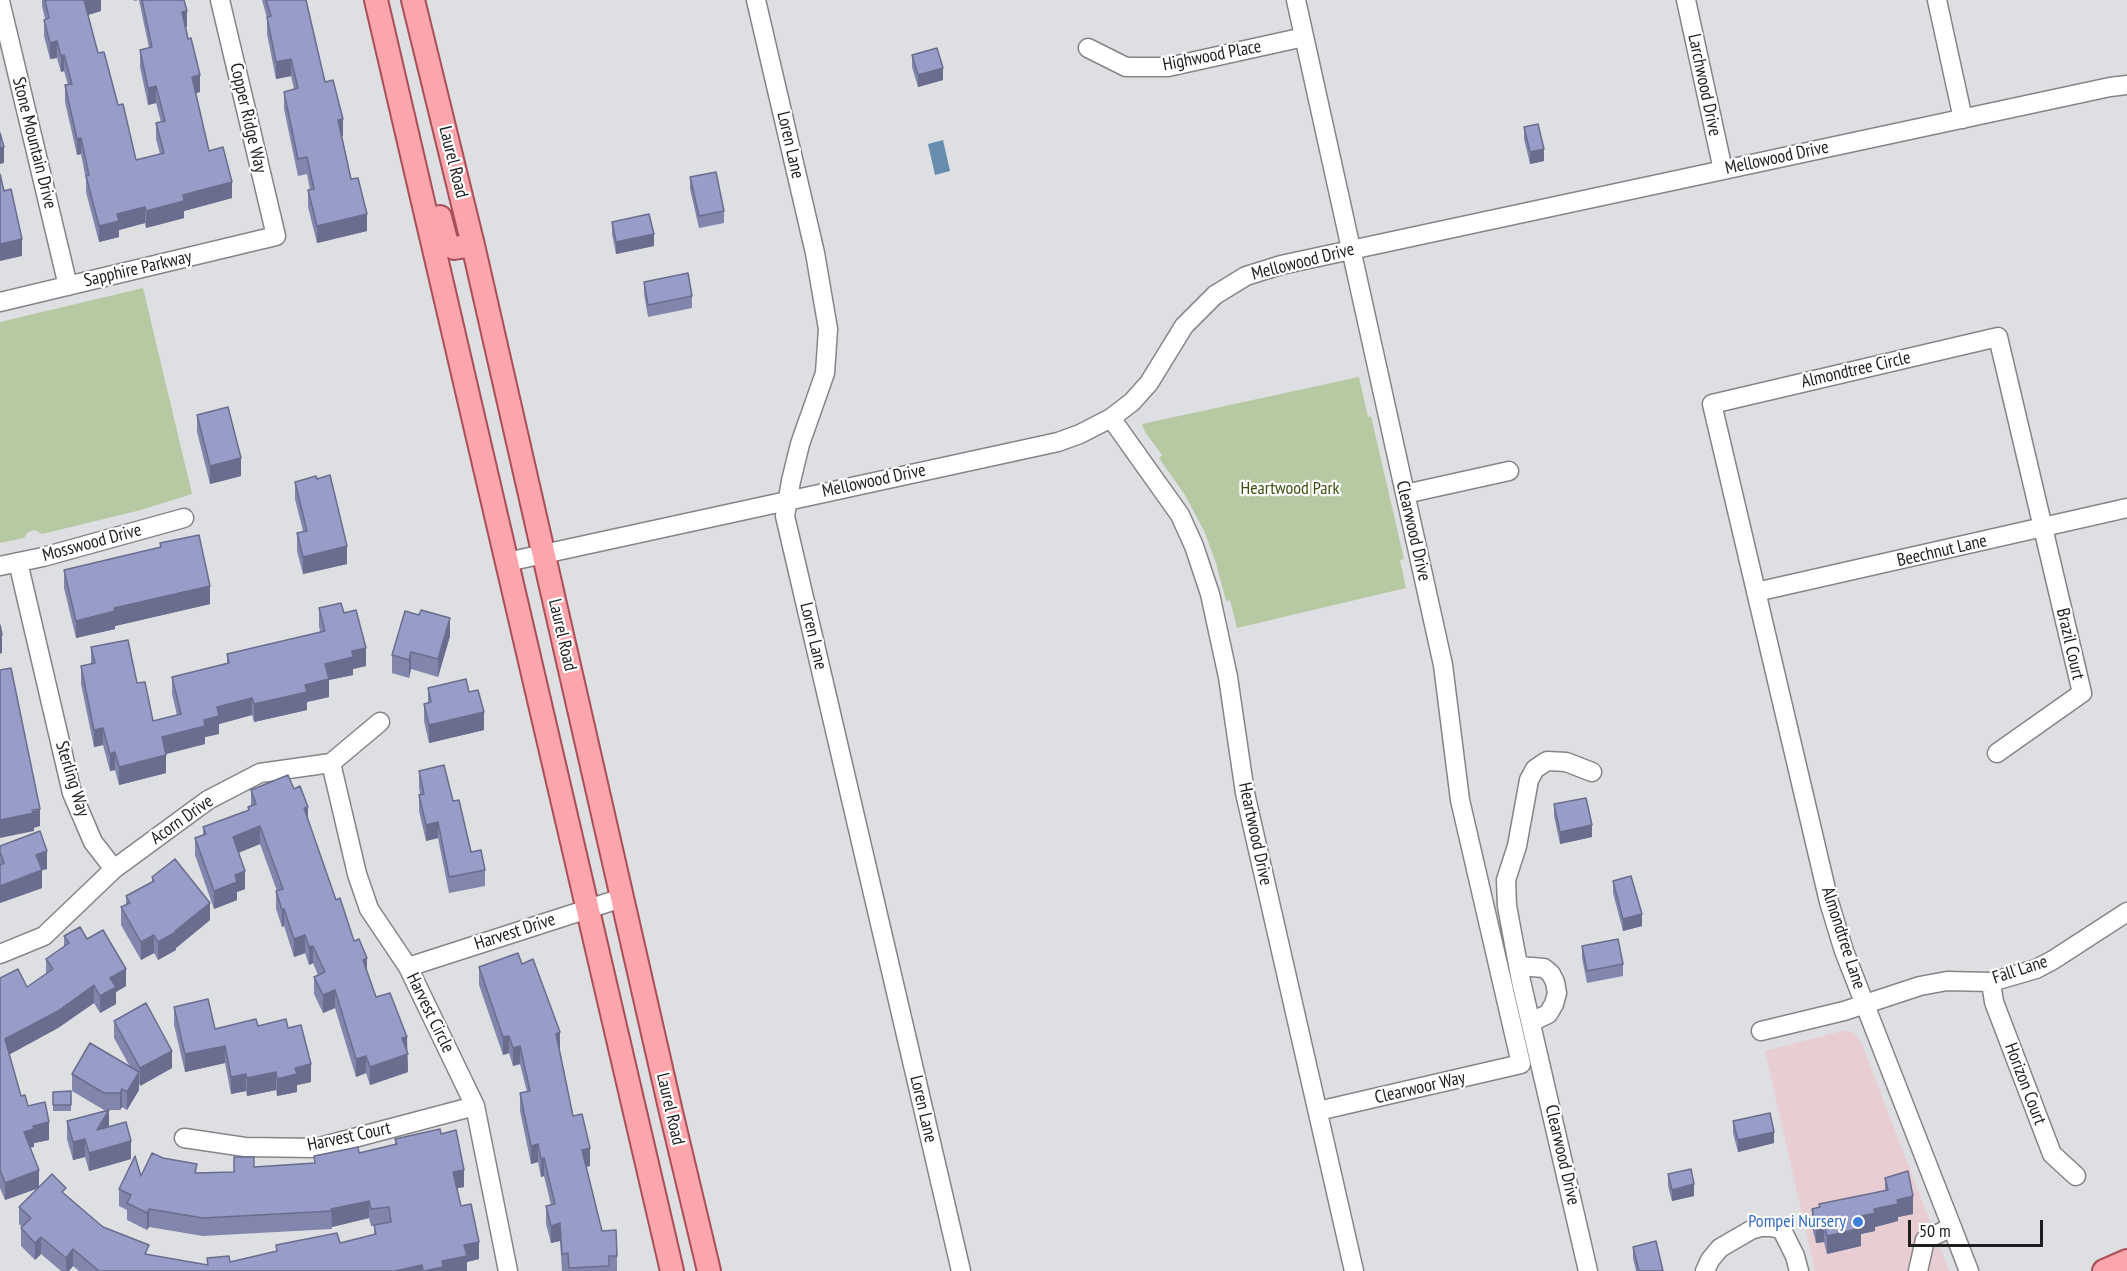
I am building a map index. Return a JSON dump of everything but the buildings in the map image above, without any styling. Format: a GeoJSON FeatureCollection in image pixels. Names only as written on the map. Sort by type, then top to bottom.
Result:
{"type":"FeatureCollection","features":[{"type":"Feature","properties":{"kind":"main road","name":"Laurel Road"},"geometry":{"type":"LineString","coordinates":[[376,0],[672,1271]]}},
{"type":"Feature","properties":{"kind":"main road","name":"Laurel Road"},"geometry":{"type":"LineString","coordinates":[[413,0],[473,245],[709,1271]]}},
{"type":"Feature","properties":{"kind":"main road"},"geometry":{"type":"LineString","coordinates":[[417,176],[438,209],[447,244],[454,248],[473,245]]}},
{"type":"Feature","properties":{"kind":"main road"},"geometry":{"type":"LineString","coordinates":[[2104,1271],[2127,1261]]}},
{"type":"Feature","properties":{"kind":"street","name":"Copper Ridge Way"},"geometry":{"type":"LineString","coordinates":[[220,0],[276,236]]}},
{"type":"Feature","properties":{"kind":"street","name":"Loren Lane"},"geometry":{"type":"LineString","coordinates":[[756,0],[815,253],[828,329],[825,373],[800,444],[785,516],[961,1271]]}},
{"type":"Feature","properties":{"kind":"street","name":"Clearwood Drive"},"geometry":{"type":"LineString","coordinates":[[1296,0],[1443,665],[1460,800],[1521,1064]]}},
{"type":"Feature","properties":{"kind":"street","name":"Larchwood Drive"},"geometry":{"type":"LineString","coordinates":[[1686,0],[1723,170]]}},
{"type":"Feature","properties":{"kind":"street"},"geometry":{"type":"LineString","coordinates":[[1936,0],[1963,119]]}},
{"type":"Feature","properties":{"kind":"street","name":"Stone Mountain Drive"},"geometry":{"type":"LineString","coordinates":[[0,1],[68,286]]}},
{"type":"Feature","properties":{"kind":"street","name":"Highwood Place"},"geometry":{"type":"LineString","coordinates":[[1088,48],[1126,67],[1168,67],[1304,37]]}},
{"type":"Feature","properties":{"kind":"street","name":"Mellowood Drive"},"geometry":{"type":"LineString","coordinates":[[507,562],[787,499],[1058,442],[1080,434],[1111,418],[1132,402],[1149,383],[1184,326],[1215,295],[1246,276],[1281,265],[2127,85]]}},
{"type":"Feature","properties":{"kind":"street","name":"Sapphire Parkway"},"geometry":{"type":"LineString","coordinates":[[0,302],[276,236]]}},
{"type":"Feature","properties":{"kind":"street","name":"Almondtree Circle"},"geometry":{"type":"LineString","coordinates":[[1756,592],[1712,404],[1998,337],[2043,528]]}},
{"type":"Feature","properties":{"kind":"street","name":"Heartwood Drive"},"geometry":{"type":"LineString","coordinates":[[1111,418],[1180,515],[1194,546],[1210,594],[1228,677],[1245,793],[1354,1271]]}},
{"type":"Feature","properties":{"kind":"street"},"geometry":{"type":"LineString","coordinates":[[1405,494],[1509,471]]}},
{"type":"Feature","properties":{"kind":"street","name":"Beechnut Lane"},"geometry":{"type":"LineString","coordinates":[[1756,592],[2127,508]]}},
{"type":"Feature","properties":{"kind":"street","name":"Mosswood Drive"},"geometry":{"type":"LineString","coordinates":[[9,564],[184,518]]}},
{"type":"Feature","properties":{"kind":"street","name":"Brazil Court"},"geometry":{"type":"LineString","coordinates":[[1997,753],[2082,693],[2043,528]]}},
{"type":"Feature","properties":{"kind":"street","name":"Sterling Way"},"geometry":{"type":"LineString","coordinates":[[9,564],[45,682],[72,793],[93,842],[114,869]]}},
{"type":"Feature","properties":{"kind":"street","name":"Almondtree Lane"},"geometry":{"type":"LineString","coordinates":[[1756,592],[1829,902],[1844,951],[1969,1271]]}},
{"type":"Feature","properties":{"kind":"street"},"geometry":{"type":"LineString","coordinates":[[331,763],[380,722]]}},
{"type":"Feature","properties":{"kind":"street","name":"Clearwood Drive"},"geometry":{"type":"LineString","coordinates":[[1588,1271],[1519,966],[1507,906],[1506,880],[1517,846],[1529,780],[1534,769],[1546,761],[1566,762],[1593,772]]}},
{"type":"Feature","properties":{"kind":"street","name":"Acorn Drive"},"geometry":{"type":"LineString","coordinates":[[0,954],[44,936],[114,869],[208,800],[261,773],[331,763]]}},
{"type":"Feature","properties":{"kind":"street","name":"Harvest Circle"},"geometry":{"type":"LineString","coordinates":[[331,763],[357,874],[369,909],[408,967],[475,1106],[507,1271]]}},
{"type":"Feature","properties":{"kind":"street","name":"Harvest Drive"},"geometry":{"type":"LineString","coordinates":[[408,967],[622,898]]}},
{"type":"Feature","properties":{"kind":"street","name":"Fall Lane"},"geometry":{"type":"LineString","coordinates":[[1761,1031],[1866,1004],[1920,986],[1947,981],[1990,982],[2036,969],[2127,912]]}},
{"type":"Feature","properties":{"kind":"street"},"geometry":{"type":"LineString","coordinates":[[1519,966],[1544,968],[1556,982],[1557,993],[1554,1004],[1533,1030]]}},
{"type":"Feature","properties":{"kind":"street","name":"Horizon Court"},"geometry":{"type":"LineString","coordinates":[[1990,982],[1994,1002],[2052,1154],[2076,1176]]}},
{"type":"Feature","properties":{"kind":"street","name":"Clearwoor Way"},"geometry":{"type":"LineString","coordinates":[[1318,1111],[1521,1064]]}},
{"type":"Feature","properties":{"kind":"street","name":"Harvest Court"},"geometry":{"type":"LineString","coordinates":[[184,1138],[245,1147],[316,1148],[475,1106]]}},
{"type":"Feature","properties":{"kind":"street"},"geometry":{"type":"LineString","coordinates":[[1705,1271],[1710,1260],[1720,1248],[1750,1230],[1761,1227],[1782,1230],[1795,1256],[1799,1271]]}},
{"type":"Feature","properties":{"kind":"street"},"geometry":{"type":"LineString","coordinates":[[1918,1271],[1925,1240],[1952,1227]]}},
{"type":"Feature","properties":{"kind":"shaded area"},"geometry":{"type":"Polygon","coordinates":[[[1846,1030],[1854,1033],[1861,1042],[1949,1271],[1815,1271],[1765,1051],[1846,1030]]]}},
{"type":"Feature","properties":{"kind":"green space"},"geometry":{"type":"Polygon","coordinates":[[[143,288],[192,494],[141,510],[42,534],[35,530],[28,532],[24,538],[0,543],[0,322],[143,288]]]}},
{"type":"Feature","properties":{"kind":"green space","name":"Heartwood Park"},"geometry":{"type":"Polygon","coordinates":[[[1359,377],[1368,417],[1371,416],[1404,559],[1400,560],[1406,588],[1237,628],[1230,600],[1226,601],[1205,533],[1185,495],[1159,458],[1162,455],[1145,432],[1142,424],[1359,377]]]}},
{"type":"Feature","properties":{"kind":"water"},"geometry":{"type":"Polygon","coordinates":[[[943,140],[950,171],[935,175],[928,144],[943,140]]]}},
{"type":"Feature","properties":{"kind":"place","name":"Pompei Nursery"},"geometry":{"type":"Point","coordinates":[1858,1222]}}]}
